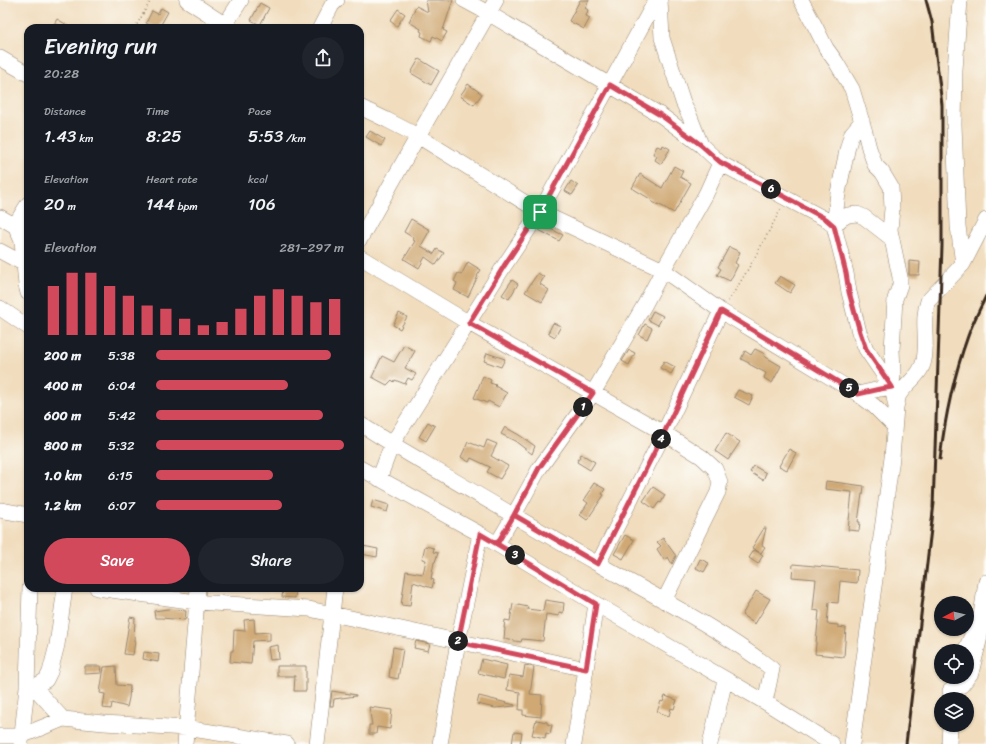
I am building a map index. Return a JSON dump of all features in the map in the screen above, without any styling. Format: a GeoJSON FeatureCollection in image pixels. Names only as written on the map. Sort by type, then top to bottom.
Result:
{"type":"FeatureCollection","features":[{"type":"Feature","properties":{"kind":"street"},"geometry":{"type":"LineString","coordinates":[[187,0],[222,24]]}},
{"type":"Feature","properties":{"kind":"street"},"geometry":{"type":"LineString","coordinates":[[228,24],[241,0]]}},
{"type":"Feature","properties":{"kind":"street"},"geometry":{"type":"LineString","coordinates":[[322,24],[336,0]]}},
{"type":"Feature","properties":{"kind":"street"},"geometry":{"type":"LineString","coordinates":[[464,0],[662,116],[701,145],[720,162],[826,219],[834,226]]}},
{"type":"Feature","properties":{"kind":"street"},"geometry":{"type":"LineString","coordinates":[[364,232],[496,0]]}},
{"type":"Feature","properties":{"kind":"street"},"geometry":{"type":"LineString","coordinates":[[379,479],[392,444],[504,266],[540,212],[656,0]]}},
{"type":"Feature","properties":{"kind":"street"},"geometry":{"type":"LineString","coordinates":[[660,0],[662,38],[683,102],[701,145]]}},
{"type":"Feature","properties":{"kind":"street"},"geometry":{"type":"LineString","coordinates":[[801,0],[826,48],[852,89],[869,148],[876,165],[891,186],[892,209],[890,230],[900,277],[900,285],[896,299],[892,350],[892,387],[896,407]]}},
{"type":"Feature","properties":{"kind":"street"},"geometry":{"type":"LineString","coordinates":[[960,0],[955,70],[954,124],[958,226],[963,264]]}},
{"type":"Feature","properties":{"kind":"street"},"geometry":{"type":"LineString","coordinates":[[0,58],[24,72]]}},
{"type":"Feature","properties":{"kind":"street"},"geometry":{"type":"LineString","coordinates":[[364,109],[418,136],[540,212],[663,270],[721,311],[858,394],[874,406],[894,426]]}},
{"type":"Feature","properties":{"kind":"street"},"geometry":{"type":"LineString","coordinates":[[862,121],[852,133],[848,146],[838,193],[834,226],[846,273],[849,292],[862,338],[866,349],[892,387]]}},
{"type":"Feature","properties":{"kind":"street"},"geometry":{"type":"LineString","coordinates":[[497,544],[539,468],[593,393],[646,304],[663,270],[706,194],[720,162]]}},
{"type":"Feature","properties":{"kind":"street"},"geometry":{"type":"LineString","coordinates":[[15,225],[24,210]]}},
{"type":"Feature","properties":{"kind":"street"},"geometry":{"type":"LineString","coordinates":[[834,226],[848,215],[857,214],[864,217],[891,238]]}},
{"type":"Feature","properties":{"kind":"street"},"geometry":{"type":"LineString","coordinates":[[0,217],[24,231]]}},
{"type":"Feature","properties":{"kind":"street"},"geometry":{"type":"LineString","coordinates":[[852,744],[892,458],[896,407],[899,396],[918,375],[924,360],[925,318],[928,301],[963,264],[986,220]]}},
{"type":"Feature","properties":{"kind":"street"},"geometry":{"type":"LineString","coordinates":[[15,225],[22,241],[24,253]]}},
{"type":"Feature","properties":{"kind":"street"},"geometry":{"type":"LineString","coordinates":[[0,251],[24,264]]}},
{"type":"Feature","properties":{"kind":"street"},"geometry":{"type":"LineString","coordinates":[[364,259],[469,323],[664,433],[702,457],[715,469],[720,482],[718,492],[664,601]]}},
{"type":"Feature","properties":{"kind":"street"},"geometry":{"type":"LineString","coordinates":[[0,308],[24,324]]}},
{"type":"Feature","properties":{"kind":"street"},"geometry":{"type":"LineString","coordinates":[[598,564],[664,433],[721,311]]}},
{"type":"Feature","properties":{"kind":"street"},"geometry":{"type":"LineString","coordinates":[[858,394],[892,387]]}},
{"type":"Feature","properties":{"kind":"street"},"geometry":{"type":"LineString","coordinates":[[364,426],[731,640],[772,669],[765,702]]}},
{"type":"Feature","properties":{"kind":"street"},"geometry":{"type":"LineString","coordinates":[[364,470],[480,534],[596,604],[765,702],[824,742]]}},
{"type":"Feature","properties":{"kind":"street"},"geometry":{"type":"LineString","coordinates":[[0,510],[24,514]]}},
{"type":"Feature","properties":{"kind":"street"},"geometry":{"type":"LineString","coordinates":[[440,744],[458,642],[480,534]]}},
{"type":"Feature","properties":{"kind":"street"},"geometry":{"type":"LineString","coordinates":[[951,689],[962,685],[972,673],[980,637],[981,615],[986,582]]}},
{"type":"Feature","properties":{"kind":"street"},"geometry":{"type":"LineString","coordinates":[[21,740],[30,687],[30,592]]}},
{"type":"Feature","properties":{"kind":"street"},"geometry":{"type":"LineString","coordinates":[[30,687],[46,680],[50,672],[57,645],[64,592]]}},
{"type":"Feature","properties":{"kind":"street"},"geometry":{"type":"LineString","coordinates":[[154,592],[197,595],[332,613],[586,669]]}},
{"type":"Feature","properties":{"kind":"street"},"geometry":{"type":"LineString","coordinates":[[317,744],[335,592]]}},
{"type":"Feature","properties":{"kind":"street"},"geometry":{"type":"LineString","coordinates":[[185,744],[197,595]]}},
{"type":"Feature","properties":{"kind":"street"},"geometry":{"type":"LineString","coordinates":[[574,744],[596,604]]}},
{"type":"Feature","properties":{"kind":"street"},"geometry":{"type":"LineString","coordinates":[[968,644],[981,615]]}},
{"type":"Feature","properties":{"kind":"street"},"geometry":{"type":"LineString","coordinates":[[710,744],[725,680]]}},
{"type":"Feature","properties":{"kind":"street"},"geometry":{"type":"LineString","coordinates":[[30,687],[63,719]]}},
{"type":"Feature","properties":{"kind":"street"},"geometry":{"type":"LineString","coordinates":[[0,736],[21,740],[63,719],[186,728],[286,744]]}},
{"type":"Feature","properties":{"kind":"street"},"geometry":{"type":"LineString","coordinates":[[949,744],[950,732]]}},
{"type":"Feature","properties":{"kind":"path"},"geometry":{"type":"LineString","coordinates":[[137,24],[151,0]]}},
{"type":"Feature","properties":{"kind":"path"},"geometry":{"type":"LineString","coordinates":[[721,311],[736,289],[786,198]]}},
{"type":"Feature","properties":{"kind":"building"},"geometry":{"type":"Polygon","coordinates":[[[426,0],[453,0],[443,30],[447,32],[442,41],[433,36],[431,41],[421,36],[421,29],[409,22],[416,6],[428,12],[426,0]]]}},
{"type":"Feature","properties":{"kind":"building"},"geometry":{"type":"Polygon","coordinates":[[[580,0],[589,0],[585,8],[588,10],[586,16],[590,18],[584,29],[569,21],[580,0]]]}},
{"type":"Feature","properties":{"kind":"building"},"geometry":{"type":"Polygon","coordinates":[[[260,3],[269,8],[261,24],[251,20],[260,3]]]}},
{"type":"Feature","properties":{"kind":"building"},"geometry":{"type":"Polygon","coordinates":[[[161,8],[168,12],[161,24],[146,23],[152,11],[158,14],[161,8]]]}},
{"type":"Feature","properties":{"kind":"building"},"geometry":{"type":"Polygon","coordinates":[[[398,9],[405,14],[397,26],[390,21],[398,9]]]}},
{"type":"Feature","properties":{"kind":"building"},"geometry":{"type":"Polygon","coordinates":[[[57,19],[65,24],[54,24],[57,19]]]}},
{"type":"Feature","properties":{"kind":"building"},"geometry":{"type":"Polygon","coordinates":[[[419,59],[439,71],[431,85],[411,73],[419,59]]]}},
{"type":"Feature","properties":{"kind":"building"},"geometry":{"type":"Polygon","coordinates":[[[468,84],[482,94],[474,105],[460,96],[468,84]]]}},
{"type":"Feature","properties":{"kind":"building"},"geometry":{"type":"Polygon","coordinates":[[[370,131],[385,140],[381,146],[366,137],[370,131]]]}},
{"type":"Feature","properties":{"kind":"building"},"geometry":{"type":"Polygon","coordinates":[[[663,145],[670,149],[661,164],[655,160],[657,156],[653,154],[657,146],[662,148],[663,145]]]}},
{"type":"Feature","properties":{"kind":"building"},"geometry":{"type":"Polygon","coordinates":[[[674,166],[683,171],[680,177],[691,183],[674,213],[651,201],[652,200],[632,188],[640,174],[662,188],[674,166]]]}},
{"type":"Feature","properties":{"kind":"building"},"geometry":{"type":"Polygon","coordinates":[[[571,181],[578,186],[572,195],[565,191],[571,181]]]}},
{"type":"Feature","properties":{"kind":"building"},"geometry":{"type":"Polygon","coordinates":[[[411,219],[430,230],[421,246],[434,254],[437,249],[444,253],[436,265],[425,257],[419,268],[404,259],[415,241],[413,240],[414,238],[404,232],[411,219]]]}},
{"type":"Feature","properties":{"kind":"building"},"geometry":{"type":"Polygon","coordinates":[[[542,225],[563,235],[559,241],[539,230],[542,225]]]}},
{"type":"Feature","properties":{"kind":"building"},"geometry":{"type":"Polygon","coordinates":[[[729,247],[740,252],[735,263],[738,265],[730,281],[717,275],[721,269],[718,267],[729,247]]]}},
{"type":"Feature","properties":{"kind":"building"},"geometry":{"type":"Polygon","coordinates":[[[909,261],[920,262],[919,275],[909,275],[909,261]]]}},
{"type":"Feature","properties":{"kind":"building"},"geometry":{"type":"Polygon","coordinates":[[[468,262],[481,270],[468,297],[454,290],[457,283],[454,281],[458,273],[461,275],[468,262]]]}},
{"type":"Feature","properties":{"kind":"building"},"geometry":{"type":"Polygon","coordinates":[[[538,273],[544,277],[540,284],[549,290],[542,302],[525,292],[538,273]]]}},
{"type":"Feature","properties":{"kind":"building"},"geometry":{"type":"Polygon","coordinates":[[[780,276],[795,285],[790,293],[775,283],[780,276]]]}},
{"type":"Feature","properties":{"kind":"building"},"geometry":{"type":"Polygon","coordinates":[[[512,280],[518,284],[509,299],[502,295],[512,280]]]}},
{"type":"Feature","properties":{"kind":"building"},"geometry":{"type":"Polygon","coordinates":[[[653,311],[663,316],[658,325],[648,320],[653,311]]]}},
{"type":"Feature","properties":{"kind":"building"},"geometry":{"type":"Polygon","coordinates":[[[399,313],[407,317],[400,329],[393,325],[399,313]]]}},
{"type":"Feature","properties":{"kind":"building"},"geometry":{"type":"Polygon","coordinates":[[[553,323],[561,326],[555,337],[548,333],[553,323]]]}},
{"type":"Feature","properties":{"kind":"building"},"geometry":{"type":"Polygon","coordinates":[[[645,324],[652,328],[647,339],[639,335],[645,324]]]}},
{"type":"Feature","properties":{"kind":"building"},"geometry":{"type":"Polygon","coordinates":[[[404,345],[415,351],[405,368],[416,374],[412,380],[408,378],[405,384],[395,380],[394,382],[392,380],[387,385],[372,377],[382,356],[394,362],[404,345]]]}},
{"type":"Feature","properties":{"kind":"building"},"geometry":{"type":"Polygon","coordinates":[[[755,349],[765,354],[764,356],[781,366],[772,383],[764,378],[766,373],[741,359],[745,351],[751,355],[755,349]]]}},
{"type":"Feature","properties":{"kind":"building"},"geometry":{"type":"Polygon","coordinates":[[[629,350],[635,353],[629,365],[622,361],[629,350]]]}},
{"type":"Feature","properties":{"kind":"building"},"geometry":{"type":"Polygon","coordinates":[[[487,353],[505,359],[501,367],[484,361],[487,353]]]}},
{"type":"Feature","properties":{"kind":"building"},"geometry":{"type":"Polygon","coordinates":[[[664,361],[675,367],[671,374],[660,368],[664,361]]]}},
{"type":"Feature","properties":{"kind":"building"},"geometry":{"type":"Polygon","coordinates":[[[483,376],[491,380],[490,383],[496,385],[495,386],[507,393],[499,407],[488,401],[487,403],[474,398],[483,376]]]}},
{"type":"Feature","properties":{"kind":"building"},"geometry":{"type":"Polygon","coordinates":[[[738,390],[753,396],[749,405],[734,397],[738,390]]]}},
{"type":"Feature","properties":{"kind":"building"},"geometry":{"type":"Polygon","coordinates":[[[428,422],[435,426],[426,441],[419,437],[428,422]]]}},
{"type":"Feature","properties":{"kind":"building"},"geometry":{"type":"Polygon","coordinates":[[[505,427],[535,446],[532,454],[515,441],[501,434],[505,427]]]}},
{"type":"Feature","properties":{"kind":"building"},"geometry":{"type":"Polygon","coordinates":[[[726,433],[740,442],[728,460],[715,451],[726,433]]]}},
{"type":"Feature","properties":{"kind":"building"},"geometry":{"type":"Polygon","coordinates":[[[487,440],[497,444],[491,456],[508,466],[500,479],[487,472],[490,467],[471,458],[469,462],[461,457],[468,442],[484,448],[487,440]]]}},
{"type":"Feature","properties":{"kind":"building"},"geometry":{"type":"Polygon","coordinates":[[[789,449],[796,453],[787,470],[779,466],[789,449]]]}},
{"type":"Feature","properties":{"kind":"building"},"geometry":{"type":"Polygon","coordinates":[[[581,454],[595,462],[590,470],[577,462],[581,454]]]}},
{"type":"Feature","properties":{"kind":"building"},"geometry":{"type":"Polygon","coordinates":[[[754,466],[766,473],[763,480],[750,472],[754,466]]]}},
{"type":"Feature","properties":{"kind":"building"},"geometry":{"type":"Polygon","coordinates":[[[826,481],[864,486],[858,522],[860,522],[859,531],[848,530],[852,492],[825,489],[826,481]]]}},
{"type":"Feature","properties":{"kind":"building"},"geometry":{"type":"Polygon","coordinates":[[[594,483],[605,489],[602,494],[604,495],[587,520],[580,515],[588,503],[584,500],[594,483]]]}},
{"type":"Feature","properties":{"kind":"building"},"geometry":{"type":"Polygon","coordinates":[[[653,487],[665,495],[661,503],[659,502],[654,509],[643,501],[653,487]]]}},
{"type":"Feature","properties":{"kind":"building"},"geometry":{"type":"Polygon","coordinates":[[[373,500],[389,505],[387,512],[371,507],[373,500]]]}},
{"type":"Feature","properties":{"kind":"building"},"geometry":{"type":"Polygon","coordinates":[[[764,528],[766,528],[762,545],[765,547],[761,553],[752,548],[764,528]]]}},
{"type":"Feature","properties":{"kind":"building"},"geometry":{"type":"Polygon","coordinates":[[[625,535],[634,540],[623,559],[614,554],[625,535]]]}},
{"type":"Feature","properties":{"kind":"building"},"geometry":{"type":"Polygon","coordinates":[[[663,538],[676,556],[672,564],[668,557],[664,560],[657,549],[661,546],[657,542],[663,538]]]}},
{"type":"Feature","properties":{"kind":"building"},"geometry":{"type":"Polygon","coordinates":[[[364,546],[378,549],[377,557],[364,555],[364,546]]]}},
{"type":"Feature","properties":{"kind":"building"},"geometry":{"type":"Polygon","coordinates":[[[425,546],[434,548],[433,552],[438,553],[434,562],[431,579],[434,580],[432,588],[413,582],[410,606],[401,605],[406,571],[423,574],[426,560],[422,559],[425,546]]]}},
{"type":"Feature","properties":{"kind":"building"},"geometry":{"type":"Polygon","coordinates":[[[754,550],[763,555],[758,564],[749,558],[754,550]]]}},
{"type":"Feature","properties":{"kind":"building"},"geometry":{"type":"Polygon","coordinates":[[[700,559],[709,563],[704,572],[696,568],[700,559]]]}},
{"type":"Feature","properties":{"kind":"building"},"geometry":{"type":"Polygon","coordinates":[[[793,564],[858,570],[857,583],[840,581],[838,603],[829,602],[827,624],[838,625],[838,627],[846,628],[844,657],[815,654],[819,611],[813,610],[816,579],[792,577],[793,564]]]}},
{"type":"Feature","properties":{"kind":"building"},"geometry":{"type":"Polygon","coordinates":[[[756,591],[770,599],[755,624],[742,615],[756,591]]]}},
{"type":"Feature","properties":{"kind":"building"},"geometry":{"type":"Polygon","coordinates":[[[283,592],[296,592],[295,598],[282,597],[283,592]]]}},
{"type":"Feature","properties":{"kind":"building"},"geometry":{"type":"Polygon","coordinates":[[[545,600],[564,603],[563,613],[559,612],[559,616],[546,614],[543,641],[522,639],[521,642],[504,639],[505,620],[510,621],[513,604],[528,607],[527,609],[543,611],[545,600]]]}},
{"type":"Feature","properties":{"kind":"building"},"geometry":{"type":"Polygon","coordinates":[[[168,609],[186,611],[185,620],[155,618],[154,611],[168,609]]]}},
{"type":"Feature","properties":{"kind":"building"},"geometry":{"type":"Polygon","coordinates":[[[130,617],[135,618],[135,641],[133,655],[124,654],[130,617]]]}},
{"type":"Feature","properties":{"kind":"building"},"geometry":{"type":"Polygon","coordinates":[[[254,619],[255,633],[270,632],[270,640],[253,641],[251,664],[230,662],[231,651],[233,651],[234,630],[245,631],[244,620],[254,619]]]}},
{"type":"Feature","properties":{"kind":"building"},"geometry":{"type":"Polygon","coordinates":[[[416,641],[430,644],[428,651],[414,648],[416,641]]]}},
{"type":"Feature","properties":{"kind":"building"},"geometry":{"type":"Polygon","coordinates":[[[278,645],[279,659],[270,660],[268,647],[278,645]]]}},
{"type":"Feature","properties":{"kind":"building"},"geometry":{"type":"Polygon","coordinates":[[[393,647],[403,649],[398,679],[389,677],[393,647]]]}},
{"type":"Feature","properties":{"kind":"building"},"geometry":{"type":"Polygon","coordinates":[[[144,652],[159,654],[158,662],[143,659],[144,652]]]}},
{"type":"Feature","properties":{"kind":"building"},"geometry":{"type":"Polygon","coordinates":[[[482,659],[507,665],[504,679],[478,673],[482,659]]]}},
{"type":"Feature","properties":{"kind":"building"},"geometry":{"type":"Polygon","coordinates":[[[525,665],[534,667],[530,694],[542,695],[541,717],[523,715],[523,710],[519,710],[520,692],[507,690],[509,675],[523,677],[525,665]]]}},
{"type":"Feature","properties":{"kind":"building"},"geometry":{"type":"Polygon","coordinates":[[[85,666],[101,666],[102,673],[85,674],[85,666]]]}},
{"type":"Feature","properties":{"kind":"building"},"geometry":{"type":"Polygon","coordinates":[[[116,666],[117,685],[130,686],[127,707],[112,703],[111,709],[103,708],[105,694],[100,693],[104,667],[116,666]]]}},
{"type":"Feature","properties":{"kind":"building"},"geometry":{"type":"Polygon","coordinates":[[[277,666],[306,666],[306,691],[294,691],[295,676],[277,676],[277,666]]]}},
{"type":"Feature","properties":{"kind":"building"},"geometry":{"type":"Polygon","coordinates":[[[332,691],[356,696],[334,699],[333,706],[330,706],[332,691]]]}},
{"type":"Feature","properties":{"kind":"building"},"geometry":{"type":"Polygon","coordinates":[[[479,696],[515,706],[495,708],[477,704],[479,696]]]}},
{"type":"Feature","properties":{"kind":"building"},"geometry":{"type":"Polygon","coordinates":[[[665,696],[677,700],[674,709],[671,708],[669,716],[657,712],[661,701],[663,702],[665,696]]]}},
{"type":"Feature","properties":{"kind":"building"},"geometry":{"type":"Polygon","coordinates":[[[369,707],[392,710],[390,729],[377,727],[376,734],[369,734],[369,725],[372,725],[369,707]]]}},
{"type":"Feature","properties":{"kind":"building"},"geometry":{"type":"Polygon","coordinates":[[[536,720],[547,722],[547,724],[552,725],[550,734],[546,733],[545,738],[532,735],[536,720]]]}},
{"type":"Feature","properties":{"kind":"building"},"geometry":{"type":"Polygon","coordinates":[[[514,732],[522,733],[520,744],[512,744],[514,732]]]}},
{"type":"Feature","properties":{"kind":"railway"},"geometry":{"type":"LineString","coordinates":[[926,0],[932,22],[942,105],[942,246],[933,508]]}},
{"type":"Feature","properties":{"kind":"railway"},"geometry":{"type":"LineString","coordinates":[[940,459],[947,412],[958,366],[970,331],[986,296]]}},
{"type":"Feature","properties":{"kind":"railway"},"geometry":{"type":"LineString","coordinates":[[906,744],[934,503]]}},
{"type":"Feature","properties":{"kind":"route"},"geometry":{"type":"LineString","coordinates":[[540,212],[504,266],[469,323],[593,393],[539,468],[497,544],[480,534],[458,642],[586,669],[596,604],[497,544],[514,515],[598,564],[664,433],[721,311],[858,394],[892,387],[866,349],[849,292],[846,273],[834,226],[826,219],[720,162],[701,145],[662,116],[610,85],[540,212]]}}]}
